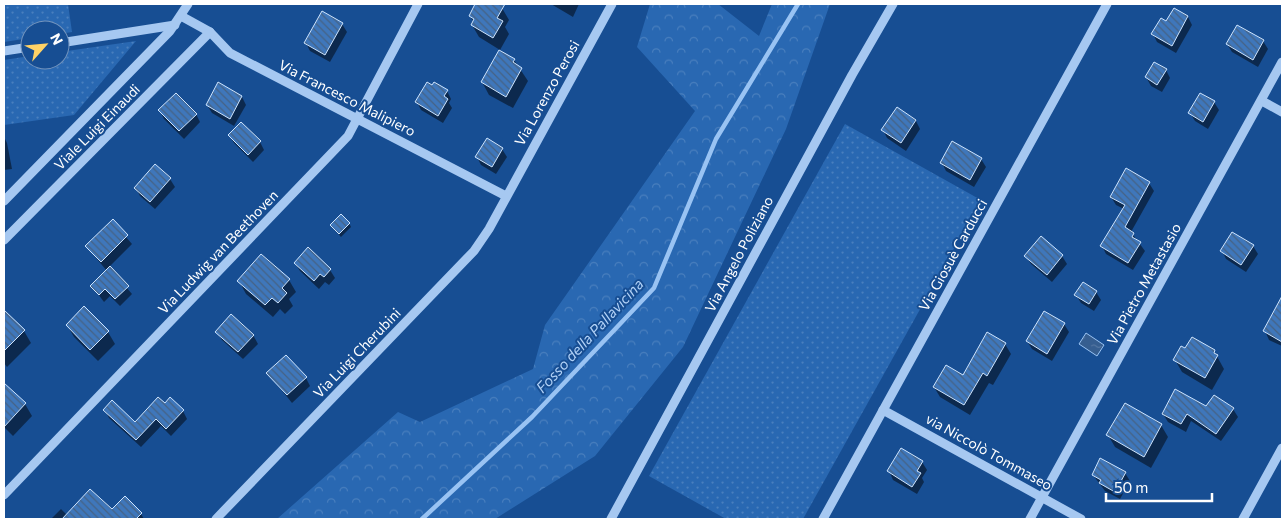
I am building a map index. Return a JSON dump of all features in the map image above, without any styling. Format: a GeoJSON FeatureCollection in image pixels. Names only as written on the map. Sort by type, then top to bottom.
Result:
{"type":"FeatureCollection","features":[{"type":"Feature","properties":{"kind":"street","name":"Viale Luigi Einaudi"},"geometry":{"type":"LineString","coordinates":[[4,201],[175,25],[188,4]]}},
{"type":"Feature","properties":{"kind":"street","name":"Via Ludwig van Beethoven"},"geometry":{"type":"LineString","coordinates":[[4,495],[348,136],[418,4]]}},
{"type":"Feature","properties":{"kind":"street","name":"Via Lorenzo Perosi"},"geometry":{"type":"LineString","coordinates":[[506,196],[612,4]]}},
{"type":"Feature","properties":{"kind":"street","name":"Via Angelo Poliziano"},"geometry":{"type":"LineString","coordinates":[[611,519],[852,75],[893,4]]}},
{"type":"Feature","properties":{"kind":"street","name":"Via Giosuè Carducci"},"geometry":{"type":"LineString","coordinates":[[823,519],[1106,4]]}},
{"type":"Feature","properties":{"kind":"street","name":"Via Francesco Malipiero"},"geometry":{"type":"LineString","coordinates":[[181,16],[210,32],[230,54],[506,196]]}},
{"type":"Feature","properties":{"kind":"street"},"geometry":{"type":"LineString","coordinates":[[70,41],[175,25]]}},
{"type":"Feature","properties":{"kind":"street","name":"Viale Luigi Einaudi"},"geometry":{"type":"LineString","coordinates":[[4,240],[210,32]]}},
{"type":"Feature","properties":{"kind":"street"},"geometry":{"type":"LineString","coordinates":[[4,52],[20,49]]}},
{"type":"Feature","properties":{"kind":"street","name":"Via Pietro Metastasio"},"geometry":{"type":"LineString","coordinates":[[1030,519],[1282,62]]}},
{"type":"Feature","properties":{"kind":"street"},"geometry":{"type":"LineString","coordinates":[[1262,101],[1282,112]]}},
{"type":"Feature","properties":{"kind":"street","name":"Via Luigi Cherubini"},"geometry":{"type":"LineString","coordinates":[[216,519],[474,251],[489,229],[506,196]]}},
{"type":"Feature","properties":{"kind":"street","name":"via Niccolò Tommaseo"},"geometry":{"type":"LineString","coordinates":[[883,410],[1081,519]]}},
{"type":"Feature","properties":{"kind":"street"},"geometry":{"type":"LineString","coordinates":[[1243,519],[1282,448]]}},
{"type":"Feature","properties":{"kind":"green space"},"geometry":{"type":"Polygon","coordinates":[[[4,4],[68,4],[72,32],[70,32],[70,20],[20,20],[20,40],[4,42],[4,4]]]}},
{"type":"Feature","properties":{"kind":"green space"},"geometry":{"type":"Polygon","coordinates":[[[650,4],[718,4],[759,36],[772,4],[830,4],[786,129],[683,347],[595,456],[495,519],[277,519],[398,412],[420,422],[533,369],[545,325],[695,111],[637,47],[650,4]]]}},
{"type":"Feature","properties":{"kind":"green space"},"geometry":{"type":"Polygon","coordinates":[[[136,41],[74,115],[4,125],[4,60],[20,58],[20,70],[70,70],[70,51],[136,41]]]}},
{"type":"Feature","properties":{"kind":"green space"},"geometry":{"type":"Polygon","coordinates":[[[845,124],[981,200],[803,519],[726,519],[649,476],[845,124]]]}},
{"type":"Feature","properties":{"kind":"water"},"geometry":{"type":"Polygon","coordinates":[[[1086,333],[1104,345],[1097,356],[1079,344],[1086,333]]]}},
{"type":"Feature","properties":{"kind":"building"},"geometry":{"type":"Polygon","coordinates":[[[475,4],[505,4],[497,18],[503,21],[493,38],[471,25],[474,19],[469,16],[475,4]]]}},
{"type":"Feature","properties":{"kind":"building"},"geometry":{"type":"Polygon","coordinates":[[[1174,8],[1188,16],[1172,46],[1151,34],[1161,18],[1166,21],[1174,8]]]}},
{"type":"Feature","properties":{"kind":"building"},"geometry":{"type":"Polygon","coordinates":[[[322,11],[343,23],[325,55],[304,43],[322,11]]]}},
{"type":"Feature","properties":{"kind":"building"},"geometry":{"type":"Polygon","coordinates":[[[1237,25],[1264,40],[1253,60],[1226,44],[1237,25]]]}},
{"type":"Feature","properties":{"kind":"building"},"geometry":{"type":"Polygon","coordinates":[[[499,50],[515,59],[513,62],[522,68],[506,97],[481,82],[499,50]]]}},
{"type":"Feature","properties":{"kind":"building"},"geometry":{"type":"Polygon","coordinates":[[[1154,62],[1167,69],[1157,85],[1145,77],[1154,62]]]}},
{"type":"Feature","properties":{"kind":"building"},"geometry":{"type":"Polygon","coordinates":[[[218,82],[242,96],[230,119],[206,105],[218,82]]]}},
{"type":"Feature","properties":{"kind":"building"},"geometry":{"type":"Polygon","coordinates":[[[427,82],[432,85],[434,82],[448,90],[444,96],[448,99],[438,116],[415,102],[427,82]]]}},
{"type":"Feature","properties":{"kind":"building"},"geometry":{"type":"Polygon","coordinates":[[[176,93],[197,114],[179,131],[158,110],[176,93]]]}},
{"type":"Feature","properties":{"kind":"building"},"geometry":{"type":"Polygon","coordinates":[[[1200,93],[1215,101],[1203,122],[1188,113],[1200,93]]]}},
{"type":"Feature","properties":{"kind":"building"},"geometry":{"type":"Polygon","coordinates":[[[897,107],[916,120],[901,143],[881,130],[897,107]]]}},
{"type":"Feature","properties":{"kind":"building"},"geometry":{"type":"Polygon","coordinates":[[[241,122],[261,141],[248,155],[228,135],[241,122]]]}},
{"type":"Feature","properties":{"kind":"building"},"geometry":{"type":"Polygon","coordinates":[[[487,138],[503,148],[492,167],[475,157],[487,138]]]}},
{"type":"Feature","properties":{"kind":"building"},"geometry":{"type":"Polygon","coordinates":[[[952,141],[982,158],[970,180],[940,163],[952,141]]]}},
{"type":"Feature","properties":{"kind":"building"},"geometry":{"type":"Polygon","coordinates":[[[155,164],[171,178],[150,202],[134,188],[155,164]]]}},
{"type":"Feature","properties":{"kind":"building"},"geometry":{"type":"Polygon","coordinates":[[[1126,168],[1150,182],[1125,227],[1134,233],[1132,237],[1141,242],[1128,263],[1100,246],[1125,205],[1110,197],[1126,168]]]}},
{"type":"Feature","properties":{"kind":"building"},"geometry":{"type":"Polygon","coordinates":[[[341,214],[350,223],[339,234],[330,225],[341,214]]]}},
{"type":"Feature","properties":{"kind":"building"},"geometry":{"type":"Polygon","coordinates":[[[113,219],[128,235],[101,262],[85,246],[113,219]]]}},
{"type":"Feature","properties":{"kind":"building"},"geometry":{"type":"Polygon","coordinates":[[[1232,232],[1254,245],[1241,265],[1220,251],[1232,232]]]}},
{"type":"Feature","properties":{"kind":"building"},"geometry":{"type":"Polygon","coordinates":[[[1041,236],[1063,255],[1047,275],[1024,256],[1041,236]]]}},
{"type":"Feature","properties":{"kind":"building"},"geometry":{"type":"Polygon","coordinates":[[[308,247],[331,269],[324,277],[320,274],[314,281],[294,263],[308,247]]]}},
{"type":"Feature","properties":{"kind":"building"},"geometry":{"type":"Polygon","coordinates":[[[261,254],[290,279],[282,288],[287,293],[278,303],[272,298],[265,305],[237,281],[261,254]]]}},
{"type":"Feature","properties":{"kind":"building"},"geometry":{"type":"Polygon","coordinates":[[[110,266],[129,286],[115,299],[105,289],[99,295],[90,286],[110,266]]]}},
{"type":"Feature","properties":{"kind":"building"},"geometry":{"type":"Polygon","coordinates":[[[1083,282],[1097,291],[1089,304],[1074,295],[1083,282]]]}},
{"type":"Feature","properties":{"kind":"building"},"geometry":{"type":"Polygon","coordinates":[[[1282,296],[1282,342],[1263,331],[1282,296]]]}},
{"type":"Feature","properties":{"kind":"building"},"geometry":{"type":"Polygon","coordinates":[[[84,306],[109,331],[90,350],[66,325],[84,306]]]}},
{"type":"Feature","properties":{"kind":"building"},"geometry":{"type":"Polygon","coordinates":[[[4,310],[25,330],[4,351],[4,310]]]}},
{"type":"Feature","properties":{"kind":"building"},"geometry":{"type":"Polygon","coordinates":[[[1044,311],[1065,323],[1047,354],[1026,341],[1044,311]]]}},
{"type":"Feature","properties":{"kind":"building"},"geometry":{"type":"Polygon","coordinates":[[[231,314],[254,335],[238,352],[215,332],[231,314]]]}},
{"type":"Feature","properties":{"kind":"building"},"geometry":{"type":"Polygon","coordinates":[[[987,332],[1006,343],[987,376],[983,373],[964,405],[933,387],[946,365],[963,375],[987,332]]]}},
{"type":"Feature","properties":{"kind":"building"},"geometry":{"type":"Polygon","coordinates":[[[1192,337],[1215,350],[1214,353],[1218,355],[1205,378],[1173,360],[1181,346],[1185,348],[1192,337]]]}},
{"type":"Feature","properties":{"kind":"building"},"geometry":{"type":"Polygon","coordinates":[[[286,355],[307,377],[287,395],[266,373],[286,355]]]}},
{"type":"Feature","properties":{"kind":"building"},"geometry":{"type":"Polygon","coordinates":[[[4,383],[26,403],[4,427],[4,383]]]}},
{"type":"Feature","properties":{"kind":"building"},"geometry":{"type":"Polygon","coordinates":[[[1175,389],[1206,406],[1214,395],[1234,408],[1216,434],[1187,414],[1181,424],[1162,414],[1175,389]]]}},
{"type":"Feature","properties":{"kind":"building"},"geometry":{"type":"Polygon","coordinates":[[[158,397],[165,403],[170,397],[184,410],[166,429],[156,419],[136,440],[103,410],[112,400],[135,422],[158,397]]]}},
{"type":"Feature","properties":{"kind":"building"},"geometry":{"type":"Polygon","coordinates":[[[1125,403],[1162,424],[1144,457],[1106,435],[1125,403]]]}},
{"type":"Feature","properties":{"kind":"building"},"geometry":{"type":"Polygon","coordinates":[[[901,448],[923,461],[917,471],[921,473],[912,487],[887,471],[901,448]]]}},
{"type":"Feature","properties":{"kind":"building"},"geometry":{"type":"Polygon","coordinates":[[[1100,458],[1126,472],[1115,492],[1099,483],[1101,480],[1092,475],[1100,458]]]}},
{"type":"Feature","properties":{"kind":"building"},"geometry":{"type":"Polygon","coordinates":[[[90,489],[112,509],[125,496],[142,513],[136,519],[62,519],[90,489]]]}},
{"type":"Feature","properties":{"kind":"waterway","name":"Fosso della Pallavicina"},"geometry":{"type":"LineString","coordinates":[[422,519],[532,417],[654,288],[716,139],[798,4]]}}]}
